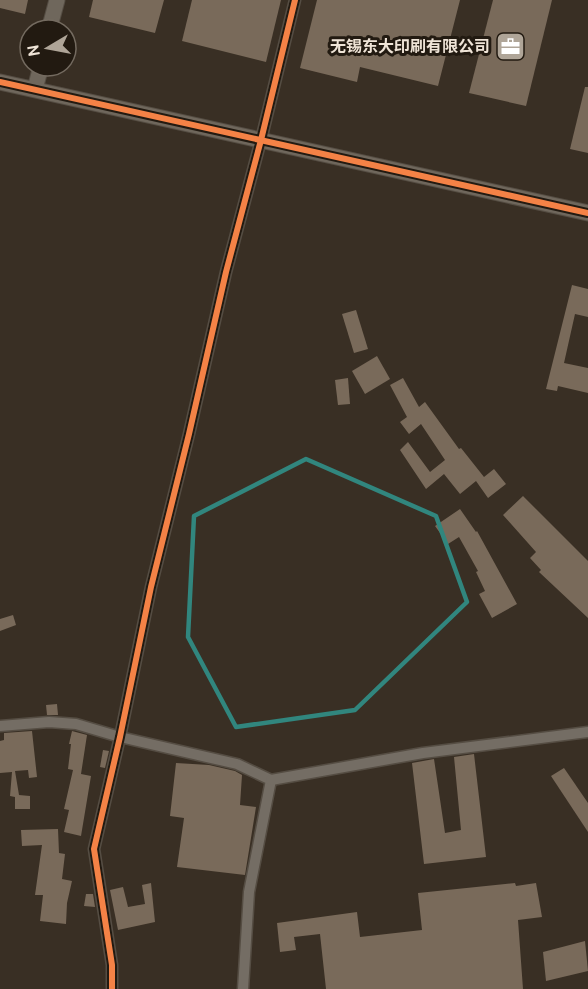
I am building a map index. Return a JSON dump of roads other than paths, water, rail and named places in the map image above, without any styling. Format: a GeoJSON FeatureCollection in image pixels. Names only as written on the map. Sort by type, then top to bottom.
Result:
{"type":"FeatureCollection","features":[{"type":"Feature","properties":{"kind":"street"},"geometry":{"type":"LineString","coordinates":[[52,18],[57,0]]}},
{"type":"Feature","properties":{"kind":"street"},"geometry":{"type":"LineString","coordinates":[[112,989],[112,965],[94,849],[151,587],[226,272],[295,0]]}},
{"type":"Feature","properties":{"kind":"street"},"geometry":{"type":"LineString","coordinates":[[35,89],[38,78]]}},
{"type":"Feature","properties":{"kind":"street"},"geometry":{"type":"LineString","coordinates":[[0,82],[588,213]]}},
{"type":"Feature","properties":{"kind":"street"},"geometry":{"type":"LineString","coordinates":[[0,726],[50,722],[76,724],[120,737],[237,764],[271,780],[423,753],[588,732]]}},
{"type":"Feature","properties":{"kind":"street"},"geometry":{"type":"LineString","coordinates":[[243,989],[249,892],[271,780]]}},
{"type":"Feature","properties":{"kind":"place","name":"无锡东大印刷有限公司"},"geometry":{"type":"Point","coordinates":[511,46]}}]}
